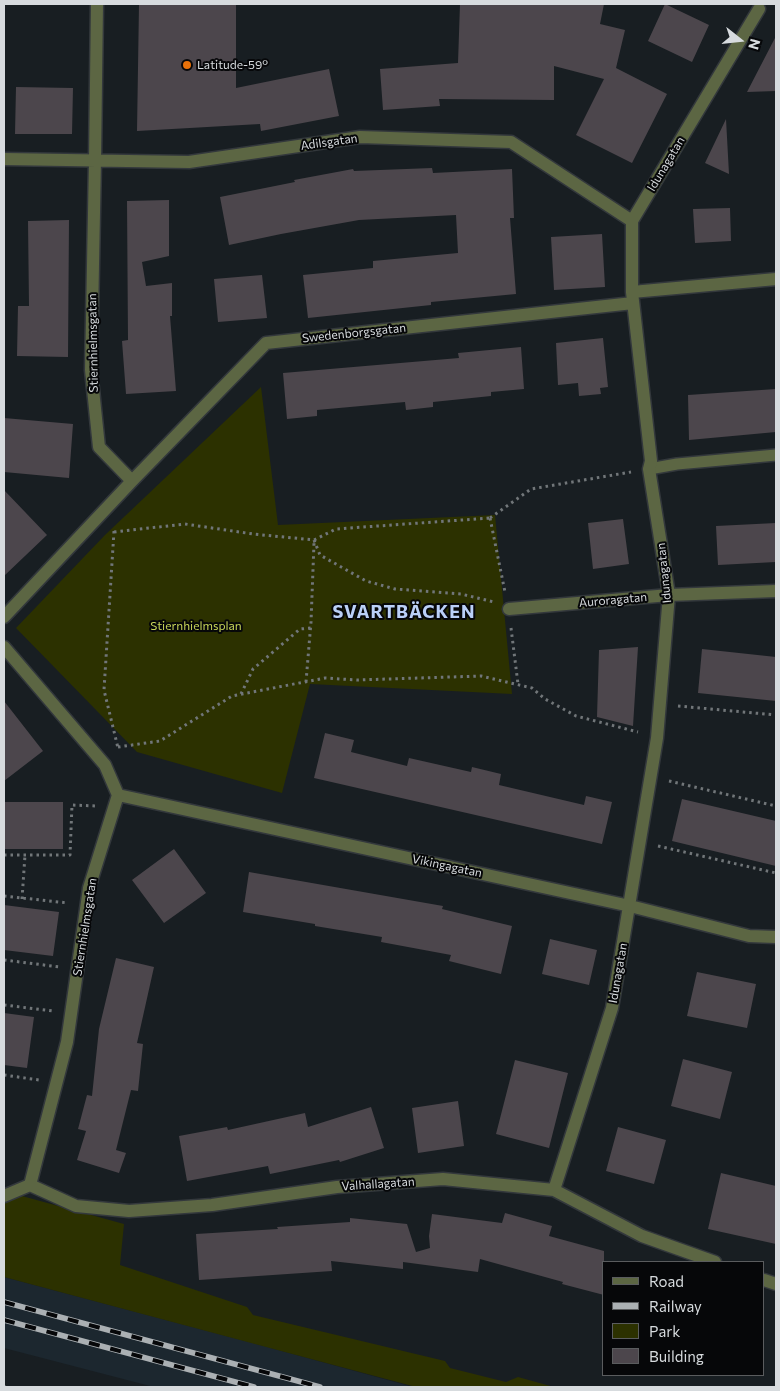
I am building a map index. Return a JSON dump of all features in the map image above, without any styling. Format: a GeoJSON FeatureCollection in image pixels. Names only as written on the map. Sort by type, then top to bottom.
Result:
{"type":"FeatureCollection","features":[{"type":"Feature","properties":{"kind":"street","name":"Stiernhielmsgatan"},"geometry":{"type":"LineString","coordinates":[[97,4],[91,370],[99,447],[132,481]]}},
{"type":"Feature","properties":{"kind":"street","name":"Idunagatan"},"geometry":{"type":"LineString","coordinates":[[554,1190],[612,1008],[657,738],[669,595],[649,469],[651,460],[632,297],[632,221],[759,9]]}},
{"type":"Feature","properties":{"kind":"street","name":"Adilsgatan"},"geometry":{"type":"LineString","coordinates":[[4,160],[189,162],[360,137],[511,142],[632,221]]}},
{"type":"Feature","properties":{"kind":"street","name":"Swedenborgsgatan"},"geometry":{"type":"LineString","coordinates":[[132,481],[266,343],[776,279]]}},
{"type":"Feature","properties":{"kind":"street"},"geometry":{"type":"LineString","coordinates":[[4,617],[132,481]]}},
{"type":"Feature","properties":{"kind":"street","name":"Auroragatan"},"geometry":{"type":"LineString","coordinates":[[509,609],[669,595],[776,591]]}},
{"type":"Feature","properties":{"kind":"street"},"geometry":{"type":"LineString","coordinates":[[4,647],[105,765],[116,800]]}},
{"type":"Feature","properties":{"kind":"street","name":"Stiernhielmsgatan"},"geometry":{"type":"LineString","coordinates":[[30,1185],[67,1042],[89,888],[116,800]]}},
{"type":"Feature","properties":{"kind":"street","name":"Vikingagatan"},"geometry":{"type":"LineString","coordinates":[[116,800],[630,906],[749,936],[776,937]]}},
{"type":"Feature","properties":{"kind":"street","name":"Valhallagatan"},"geometry":{"type":"LineString","coordinates":[[30,1185],[76,1206],[129,1211],[212,1205],[337,1187],[443,1179],[554,1190],[642,1236],[712,1261]]}},
{"type":"Feature","properties":{"kind":"street"},"geometry":{"type":"LineString","coordinates":[[4,1196],[30,1185]]}},
{"type":"Feature","properties":{"kind":"lane"},"geometry":{"type":"LineString","coordinates":[[649,469],[677,464],[776,455]]}},
{"type":"Feature","properties":{"kind":"path"},"geometry":{"type":"LineString","coordinates":[[114,532],[185,524],[253,534],[314,540],[336,529],[490,518],[531,489],[649,469]]}},
{"type":"Feature","properties":{"kind":"path"},"geometry":{"type":"LineString","coordinates":[[114,501],[114,532],[104,690],[118,747]]}},
{"type":"Feature","properties":{"kind":"path"},"geometry":{"type":"LineString","coordinates":[[314,540],[320,555],[366,581],[394,589],[460,594],[494,602],[509,609]]}},
{"type":"Feature","properties":{"kind":"path"},"geometry":{"type":"LineString","coordinates":[[306,682],[311,628],[314,540]]}},
{"type":"Feature","properties":{"kind":"path"},"geometry":{"type":"LineString","coordinates":[[240,694],[252,669],[300,629],[311,628]]}},
{"type":"Feature","properties":{"kind":"path"},"geometry":{"type":"LineString","coordinates":[[105,765],[118,747],[160,741],[232,696],[325,678],[357,680],[481,676],[532,688],[545,699],[576,716],[657,738]]}},
{"type":"Feature","properties":{"kind":"path"},"geometry":{"type":"LineString","coordinates":[[660,704],[776,715]]}},
{"type":"Feature","properties":{"kind":"path"},"geometry":{"type":"LineString","coordinates":[[651,776],[776,806]]}},
{"type":"Feature","properties":{"kind":"path"},"geometry":{"type":"LineString","coordinates":[[4,855],[70,855],[72,805],[116,800]]}},
{"type":"Feature","properties":{"kind":"path"},"geometry":{"type":"LineString","coordinates":[[640,842],[776,873]]}},
{"type":"Feature","properties":{"kind":"path"},"geometry":{"type":"LineString","coordinates":[[22,899],[24,855]]}},
{"type":"Feature","properties":{"kind":"path"},"geometry":{"type":"LineString","coordinates":[[4,896],[86,905]]}},
{"type":"Feature","properties":{"kind":"path"},"geometry":{"type":"LineString","coordinates":[[4,960],[78,969]]}},
{"type":"Feature","properties":{"kind":"path"},"geometry":{"type":"LineString","coordinates":[[4,1005],[71,1014]]}},
{"type":"Feature","properties":{"kind":"path"},"geometry":{"type":"LineString","coordinates":[[4,1075],[57,1083]]}},
{"type":"Feature","properties":{"kind":"shaded area"},"geometry":{"type":"Polygon","coordinates":[[[4,1277],[413,1387],[154,1387],[4,1348],[4,1277]]]}},
{"type":"Feature","properties":{"kind":"green space","name":"Stiernhielmsplan"},"geometry":{"type":"Polygon","coordinates":[[[261,387],[278,525],[495,515],[512,694],[310,684],[282,793],[137,752],[16,628],[105,535],[261,387]]]}},
{"type":"Feature","properties":{"kind":"green space"},"geometry":{"type":"Polygon","coordinates":[[[22,1196],[124,1224],[120,1265],[247,1307],[253,1315],[445,1361],[450,1368],[506,1382],[518,1377],[554,1387],[416,1387],[4,1277],[4,1202],[22,1196]]]}},
{"type":"Feature","properties":{"kind":"building","name":"Latitude-59°"},"geometry":{"type":"Polygon","coordinates":[[[139,4],[236,4],[236,88],[329,69],[339,116],[261,131],[260,124],[137,131],[139,4]]]}},
{"type":"Feature","properties":{"kind":"building"},"geometry":{"type":"Polygon","coordinates":[[[460,4],[604,4],[600,24],[625,30],[616,68],[667,94],[632,163],[576,135],[604,79],[554,66],[554,100],[439,99],[440,106],[383,110],[380,69],[458,63],[460,4]]]}},
{"type":"Feature","properties":{"kind":"building"},"geometry":{"type":"Polygon","coordinates":[[[665,4],[709,25],[692,62],[648,41],[665,4]]]}},
{"type":"Feature","properties":{"kind":"building"},"geometry":{"type":"Polygon","coordinates":[[[776,36],[776,91],[747,92],[776,36]]]}},
{"type":"Feature","properties":{"kind":"building"},"geometry":{"type":"Polygon","coordinates":[[[16,87],[73,88],[72,134],[15,134],[16,87]]]}},
{"type":"Feature","properties":{"kind":"building"},"geometry":{"type":"Polygon","coordinates":[[[726,119],[729,174],[705,163],[726,119]]]}},
{"type":"Feature","properties":{"kind":"building"},"geometry":{"type":"Polygon","coordinates":[[[432,168],[433,173],[512,169],[514,218],[510,218],[516,294],[431,302],[431,305],[308,318],[303,275],[373,268],[373,261],[458,253],[456,215],[359,220],[229,245],[220,197],[353,169],[354,171],[432,168]]]}},
{"type":"Feature","properties":{"kind":"building"},"geometry":{"type":"Polygon","coordinates":[[[169,200],[169,256],[142,262],[146,286],[172,283],[172,316],[170,316],[176,391],[126,394],[122,341],[128,340],[127,201],[169,200]]]}},
{"type":"Feature","properties":{"kind":"building"},"geometry":{"type":"Polygon","coordinates":[[[730,208],[731,241],[695,243],[693,209],[730,208]]]}},
{"type":"Feature","properties":{"kind":"building"},"geometry":{"type":"Polygon","coordinates":[[[69,220],[68,357],[17,356],[18,306],[29,306],[28,221],[69,220]]]}},
{"type":"Feature","properties":{"kind":"building"},"geometry":{"type":"Polygon","coordinates":[[[602,234],[605,287],[554,290],[551,237],[602,234]]]}},
{"type":"Feature","properties":{"kind":"building"},"geometry":{"type":"Polygon","coordinates":[[[262,275],[267,318],[218,322],[214,279],[262,275]]]}},
{"type":"Feature","properties":{"kind":"building"},"geometry":{"type":"Polygon","coordinates":[[[603,338],[608,387],[600,388],[601,394],[579,396],[578,383],[558,385],[556,343],[603,338]]]}},
{"type":"Feature","properties":{"kind":"building"},"geometry":{"type":"Polygon","coordinates":[[[521,347],[524,389],[491,392],[491,396],[433,402],[433,407],[406,410],[405,402],[317,410],[317,416],[287,419],[283,373],[459,358],[458,353],[521,347]]]}},
{"type":"Feature","properties":{"kind":"building"},"geometry":{"type":"Polygon","coordinates":[[[776,389],[776,432],[689,440],[688,395],[776,389]]]}},
{"type":"Feature","properties":{"kind":"building"},"geometry":{"type":"Polygon","coordinates":[[[4,418],[73,424],[69,478],[4,472],[4,418]]]}},
{"type":"Feature","properties":{"kind":"building"},"geometry":{"type":"Polygon","coordinates":[[[4,490],[47,535],[4,576],[4,490]]]}},
{"type":"Feature","properties":{"kind":"building"},"geometry":{"type":"Polygon","coordinates":[[[623,519],[629,564],[593,569],[588,523],[623,519]]]}},
{"type":"Feature","properties":{"kind":"building"},"geometry":{"type":"Polygon","coordinates":[[[776,523],[776,562],[718,565],[716,526],[776,523]]]}},
{"type":"Feature","properties":{"kind":"building"},"geometry":{"type":"Polygon","coordinates":[[[638,647],[633,726],[597,717],[599,650],[638,647]]]}},
{"type":"Feature","properties":{"kind":"building"},"geometry":{"type":"Polygon","coordinates":[[[702,649],[776,657],[776,701],[698,693],[702,649]]]}},
{"type":"Feature","properties":{"kind":"building"},"geometry":{"type":"Polygon","coordinates":[[[4,701],[43,751],[4,781],[4,701]]]}},
{"type":"Feature","properties":{"kind":"building"},"geometry":{"type":"Polygon","coordinates":[[[325,733],[354,740],[351,752],[407,766],[409,758],[471,772],[472,767],[501,774],[499,785],[584,805],[586,796],[612,802],[602,844],[314,778],[325,733]]]}},
{"type":"Feature","properties":{"kind":"building"},"geometry":{"type":"Polygon","coordinates":[[[682,799],[776,821],[776,866],[672,841],[682,799]]]}},
{"type":"Feature","properties":{"kind":"building"},"geometry":{"type":"Polygon","coordinates":[[[4,802],[63,802],[63,849],[4,849],[4,802]]]}},
{"type":"Feature","properties":{"kind":"building"},"geometry":{"type":"Polygon","coordinates":[[[174,849],[206,893],[164,923],[132,880],[174,849]]]}},
{"type":"Feature","properties":{"kind":"building"},"geometry":{"type":"Polygon","coordinates":[[[249,872],[443,906],[442,909],[512,926],[501,974],[449,961],[451,955],[381,942],[382,937],[243,912],[249,872]]]}},
{"type":"Feature","properties":{"kind":"building"},"geometry":{"type":"Polygon","coordinates":[[[4,905],[59,912],[53,956],[4,950],[4,905]]]}},
{"type":"Feature","properties":{"kind":"building"},"geometry":{"type":"Polygon","coordinates":[[[550,939],[597,950],[589,985],[542,974],[550,939]]]}},
{"type":"Feature","properties":{"kind":"building"},"geometry":{"type":"Polygon","coordinates":[[[116,958],[154,967],[137,1043],[143,1044],[138,1091],[131,1090],[116,1150],[126,1153],[119,1173],[77,1160],[86,1131],[78,1129],[87,1095],[92,1096],[99,1029],[116,958]]]}},
{"type":"Feature","properties":{"kind":"building"},"geometry":{"type":"Polygon","coordinates":[[[697,972],[756,984],[747,1028],[687,1016],[697,972]]]}},
{"type":"Feature","properties":{"kind":"building"},"geometry":{"type":"Polygon","coordinates":[[[4,1013],[34,1017],[27,1068],[4,1065],[4,1013]]]}},
{"type":"Feature","properties":{"kind":"building"},"geometry":{"type":"Polygon","coordinates":[[[683,1059],[732,1072],[720,1119],[671,1106],[683,1059]]]}},
{"type":"Feature","properties":{"kind":"building"},"geometry":{"type":"Polygon","coordinates":[[[515,1060],[568,1073],[549,1148],[496,1134],[515,1060]]]}},
{"type":"Feature","properties":{"kind":"building"},"geometry":{"type":"Polygon","coordinates":[[[458,1101],[464,1146],[418,1153],[412,1108],[458,1101]]]}},
{"type":"Feature","properties":{"kind":"building"},"geometry":{"type":"Polygon","coordinates":[[[371,1107],[384,1148],[340,1162],[339,1160],[270,1174],[268,1166],[187,1181],[179,1136],[227,1127],[228,1130],[305,1113],[308,1127],[371,1107]]]}},
{"type":"Feature","properties":{"kind":"building"},"geometry":{"type":"Polygon","coordinates":[[[618,1127],[666,1140],[654,1184],[606,1171],[618,1127]]]}},
{"type":"Feature","properties":{"kind":"building"},"geometry":{"type":"Polygon","coordinates":[[[721,1173],[776,1186],[776,1244],[708,1229],[721,1173]]]}},
{"type":"Feature","properties":{"kind":"building"},"geometry":{"type":"Polygon","coordinates":[[[505,1213],[552,1226],[549,1236],[604,1251],[604,1261],[602,1261],[602,1294],[480,1259],[478,1272],[403,1262],[403,1269],[331,1261],[332,1271],[199,1280],[196,1234],[350,1222],[350,1218],[407,1224],[416,1252],[430,1248],[429,1236],[432,1214],[502,1223],[505,1213]]]}},
{"type":"Feature","properties":{"kind":"railway"},"geometry":{"type":"LineString","coordinates":[[4,1302],[320,1387]]}},
{"type":"Feature","properties":{"kind":"railway"},"geometry":{"type":"LineString","coordinates":[[4,1320],[254,1387]]}},
{"type":"Feature","properties":{"kind":"place","name":"Latitude-59°"},"geometry":{"type":"Point","coordinates":[187,65]}},
{"type":"Feature","properties":{"kind":"district","name":"SVARTBÄCKEN"},"geometry":{"type":"Point","coordinates":[404,612]}}]}
